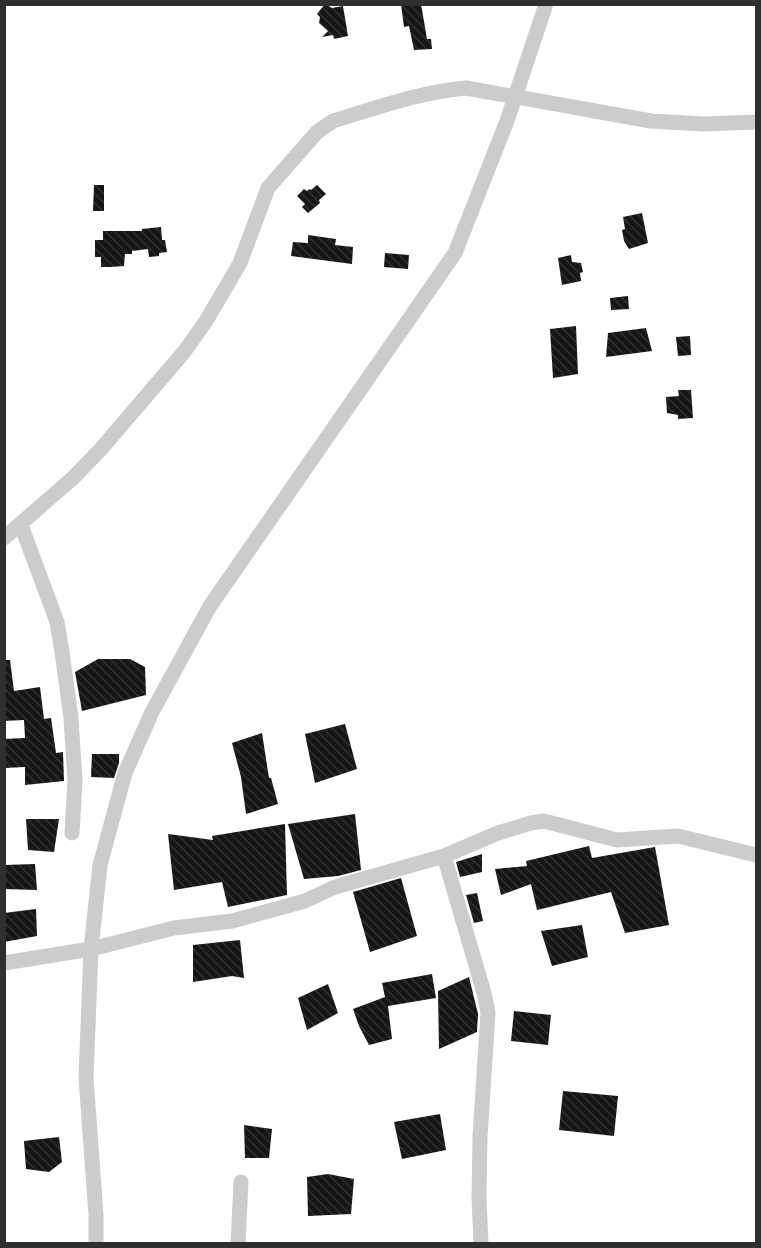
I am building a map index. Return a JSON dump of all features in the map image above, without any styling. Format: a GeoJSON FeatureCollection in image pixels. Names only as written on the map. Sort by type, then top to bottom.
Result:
{"type":"FeatureCollection","features":[{"type":"Feature","properties":{"kind":"street"},"geometry":{"type":"LineString","coordinates":[[96,1244],[86,1078],[91,949],[100,865],[125,773],[152,712],[210,606],[455,253],[507,120],[546,4]]}},
{"type":"Feature","properties":{"kind":"street"},"geometry":{"type":"LineString","coordinates":[[4,538],[73,478],[101,449],[196,337],[240,263],[268,188],[316,132],[333,121],[444,90],[466,88],[651,121],[712,124],[756,122]]}},
{"type":"Feature","properties":{"kind":"street"},"geometry":{"type":"LineString","coordinates":[[21,525],[57,622],[62,652],[71,718],[75,781],[72,833]]}},
{"type":"Feature","properties":{"kind":"street"},"geometry":{"type":"LineString","coordinates":[[4,963],[91,949],[174,928],[232,921],[305,901],[335,887],[444,856],[498,833],[544,821],[617,840],[678,836],[756,855]]}},
{"type":"Feature","properties":{"kind":"street"},"geometry":{"type":"LineString","coordinates":[[444,856],[488,1013],[480,1136],[481,1244]]}},
{"type":"Feature","properties":{"kind":"street"},"geometry":{"type":"LineString","coordinates":[[238,1244],[242,1182]]}},
{"type":"Feature","properties":{"kind":"building"},"geometry":{"type":"Polygon","coordinates":[[[325,4],[332,8],[343,6],[348,36],[334,39],[333,35],[322,37],[328,31],[319,23],[320,17],[317,14],[325,4]]]}},
{"type":"Feature","properties":{"kind":"building"},"geometry":{"type":"Polygon","coordinates":[[[401,4],[421,4],[427,39],[431,39],[432,49],[414,50],[409,26],[404,27],[401,4]]]}},
{"type":"Feature","properties":{"kind":"building"},"geometry":{"type":"Polygon","coordinates":[[[94,185],[104,185],[104,211],[93,211],[94,185]]]}},
{"type":"Feature","properties":{"kind":"building"},"geometry":{"type":"Polygon","coordinates":[[[317,185],[326,194],[319,200],[320,203],[308,213],[302,207],[305,204],[297,196],[304,189],[311,190],[317,185]]]}},
{"type":"Feature","properties":{"kind":"building"},"geometry":{"type":"Polygon","coordinates":[[[642,213],[648,243],[629,249],[624,241],[623,217],[642,213]]]}},
{"type":"Feature","properties":{"kind":"building"},"geometry":{"type":"Polygon","coordinates":[[[161,227],[162,240],[165,240],[167,252],[159,253],[159,256],[149,257],[148,249],[132,251],[132,254],[125,254],[124,266],[111,267],[101,267],[101,257],[95,257],[95,240],[103,240],[103,231],[142,231],[142,229],[161,227]]]}},
{"type":"Feature","properties":{"kind":"building"},"geometry":{"type":"Polygon","coordinates":[[[308,235],[336,239],[335,245],[353,247],[352,264],[291,256],[293,242],[308,243],[308,235]]]}},
{"type":"Feature","properties":{"kind":"building"},"geometry":{"type":"Polygon","coordinates":[[[385,253],[409,255],[408,269],[384,267],[385,253]]]}},
{"type":"Feature","properties":{"kind":"building"},"geometry":{"type":"Polygon","coordinates":[[[571,255],[572,262],[581,263],[583,272],[580,273],[581,281],[562,285],[558,258],[571,255]]]}},
{"type":"Feature","properties":{"kind":"building"},"geometry":{"type":"Polygon","coordinates":[[[628,296],[629,309],[611,310],[610,298],[628,296]]]}},
{"type":"Feature","properties":{"kind":"building"},"geometry":{"type":"Polygon","coordinates":[[[576,326],[578,374],[553,378],[550,329],[576,326]]]}},
{"type":"Feature","properties":{"kind":"building"},"geometry":{"type":"Polygon","coordinates":[[[646,328],[652,351],[606,357],[608,333],[646,328]]]}},
{"type":"Feature","properties":{"kind":"building"},"geometry":{"type":"Polygon","coordinates":[[[690,336],[691,355],[678,356],[676,337],[690,336]]]}},
{"type":"Feature","properties":{"kind":"building"},"geometry":{"type":"Polygon","coordinates":[[[678,390],[691,390],[693,418],[678,419],[678,415],[667,413],[666,397],[679,396],[678,390]]]}},
{"type":"Feature","properties":{"kind":"building"},"geometry":{"type":"Polygon","coordinates":[[[98,659],[130,659],[145,667],[146,695],[82,711],[75,672],[98,659]]]}},
{"type":"Feature","properties":{"kind":"building"},"geometry":{"type":"Polygon","coordinates":[[[4,660],[10,660],[14,691],[40,687],[44,719],[51,718],[56,753],[63,752],[64,781],[25,785],[25,767],[4,768],[4,739],[25,738],[24,720],[4,721],[4,660]]]}},
{"type":"Feature","properties":{"kind":"building"},"geometry":{"type":"Polygon","coordinates":[[[345,724],[357,769],[315,783],[305,734],[345,724]]]}},
{"type":"Feature","properties":{"kind":"building"},"geometry":{"type":"Polygon","coordinates":[[[262,733],[269,778],[271,778],[278,804],[246,814],[241,777],[232,743],[262,733]]]}},
{"type":"Feature","properties":{"kind":"building"},"geometry":{"type":"Polygon","coordinates":[[[92,754],[119,754],[119,763],[114,778],[91,777],[92,754]]]}},
{"type":"Feature","properties":{"kind":"building"},"geometry":{"type":"Polygon","coordinates":[[[355,814],[361,870],[338,876],[304,879],[288,824],[355,814]]]}},
{"type":"Feature","properties":{"kind":"building"},"geometry":{"type":"Polygon","coordinates":[[[26,819],[59,819],[54,852],[28,850],[26,819]]]}},
{"type":"Feature","properties":{"kind":"building"},"geometry":{"type":"Polygon","coordinates":[[[285,824],[287,895],[228,907],[222,882],[174,890],[168,834],[213,840],[212,836],[285,824]]]}},
{"type":"Feature","properties":{"kind":"building"},"geometry":{"type":"Polygon","coordinates":[[[589,846],[592,858],[655,847],[669,925],[625,933],[611,892],[537,910],[531,884],[501,895],[495,869],[527,866],[526,861],[589,846]]]}},
{"type":"Feature","properties":{"kind":"building"},"geometry":{"type":"Polygon","coordinates":[[[482,854],[482,872],[460,877],[456,862],[482,854]]]}},
{"type":"Feature","properties":{"kind":"building"},"geometry":{"type":"Polygon","coordinates":[[[35,864],[37,890],[4,889],[4,865],[35,864]]]}},
{"type":"Feature","properties":{"kind":"building"},"geometry":{"type":"Polygon","coordinates":[[[401,878],[417,936],[370,952],[353,892],[401,878]]]}},
{"type":"Feature","properties":{"kind":"building"},"geometry":{"type":"Polygon","coordinates":[[[477,893],[483,921],[474,923],[466,895],[477,893]]]}},
{"type":"Feature","properties":{"kind":"building"},"geometry":{"type":"Polygon","coordinates":[[[36,909],[37,936],[4,942],[4,913],[36,909]]]}},
{"type":"Feature","properties":{"kind":"building"},"geometry":{"type":"Polygon","coordinates":[[[582,925],[588,957],[552,966],[541,931],[582,925]]]}},
{"type":"Feature","properties":{"kind":"building"},"geometry":{"type":"Polygon","coordinates":[[[240,940],[244,978],[232,976],[193,982],[193,945],[240,940]]]}},
{"type":"Feature","properties":{"kind":"building"},"geometry":{"type":"Polygon","coordinates":[[[432,974],[436,998],[388,1006],[392,1039],[369,1045],[353,1009],[385,997],[382,983],[432,974]]]}},
{"type":"Feature","properties":{"kind":"building"},"geometry":{"type":"Polygon","coordinates":[[[469,977],[478,1014],[477,1032],[439,1049],[438,991],[469,977]]]}},
{"type":"Feature","properties":{"kind":"building"},"geometry":{"type":"Polygon","coordinates":[[[328,984],[338,1013],[307,1030],[298,998],[328,984]]]}},
{"type":"Feature","properties":{"kind":"building"},"geometry":{"type":"Polygon","coordinates":[[[514,1011],[551,1015],[548,1045],[511,1041],[514,1011]]]}},
{"type":"Feature","properties":{"kind":"building"},"geometry":{"type":"Polygon","coordinates":[[[563,1091],[618,1096],[614,1136],[559,1130],[563,1091]]]}},
{"type":"Feature","properties":{"kind":"building"},"geometry":{"type":"Polygon","coordinates":[[[440,1114],[446,1150],[402,1159],[394,1122],[440,1114]]]}},
{"type":"Feature","properties":{"kind":"building"},"geometry":{"type":"Polygon","coordinates":[[[244,1125],[272,1129],[269,1158],[245,1158],[244,1125]]]}},
{"type":"Feature","properties":{"kind":"building"},"geometry":{"type":"Polygon","coordinates":[[[59,1137],[62,1162],[49,1172],[26,1169],[24,1141],[59,1137]]]}},
{"type":"Feature","properties":{"kind":"building"},"geometry":{"type":"Polygon","coordinates":[[[328,1174],[354,1179],[351,1214],[308,1216],[307,1177],[328,1174]]]}}]}
